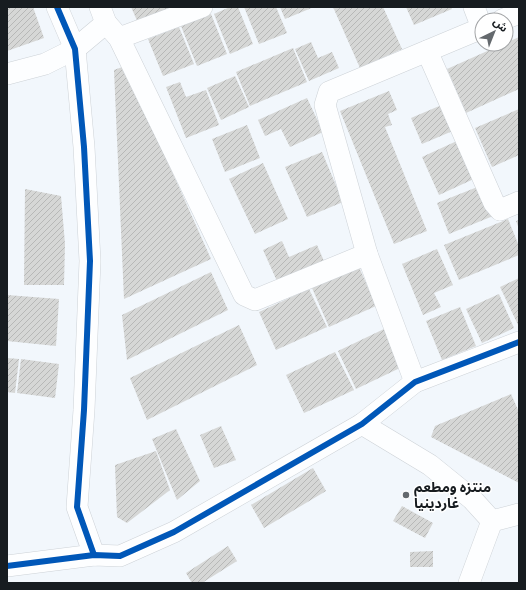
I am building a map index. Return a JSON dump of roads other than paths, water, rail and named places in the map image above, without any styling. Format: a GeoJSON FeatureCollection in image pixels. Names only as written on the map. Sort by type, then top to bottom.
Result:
{"type":"FeatureCollection","features":[{"type":"Feature","properties":{"kind":"street"},"geometry":{"type":"LineString","coordinates":[[57,7],[75,49],[84,147],[90,261],[84,410],[77,507],[94,555]]}},
{"type":"Feature","properties":{"kind":"street"},"geometry":{"type":"LineString","coordinates":[[7,74],[45,64],[75,49],[108,23],[202,7]]}},
{"type":"Feature","properties":{"kind":"street"},"geometry":{"type":"LineString","coordinates":[[415,382],[367,254],[325,105],[330,92],[482,28],[474,7]]}},
{"type":"Feature","properties":{"kind":"street"},"geometry":{"type":"LineString","coordinates":[[108,23],[244,295],[255,300],[367,254]]}},
{"type":"Feature","properties":{"kind":"street"},"geometry":{"type":"LineString","coordinates":[[427,51],[494,203],[500,210],[519,202]]}},
{"type":"Feature","properties":{"kind":"street"},"geometry":{"type":"LineString","coordinates":[[7,566],[94,555],[120,556],[174,532],[362,424],[415,382],[519,342]]}},
{"type":"Feature","properties":{"kind":"street"},"geometry":{"type":"LineString","coordinates":[[362,424],[430,465],[472,499],[492,521]]}},
{"type":"Feature","properties":{"kind":"street"},"geometry":{"type":"LineString","coordinates":[[492,521],[519,514]]}},
{"type":"Feature","properties":{"kind":"street"},"geometry":{"type":"LineString","coordinates":[[469,583],[492,521]]}},
{"type":"Feature","properties":{"kind":"place","name":"منتزه ومطعم غاردينيا"},"geometry":{"type":"Point","coordinates":[406,495]}}]}
